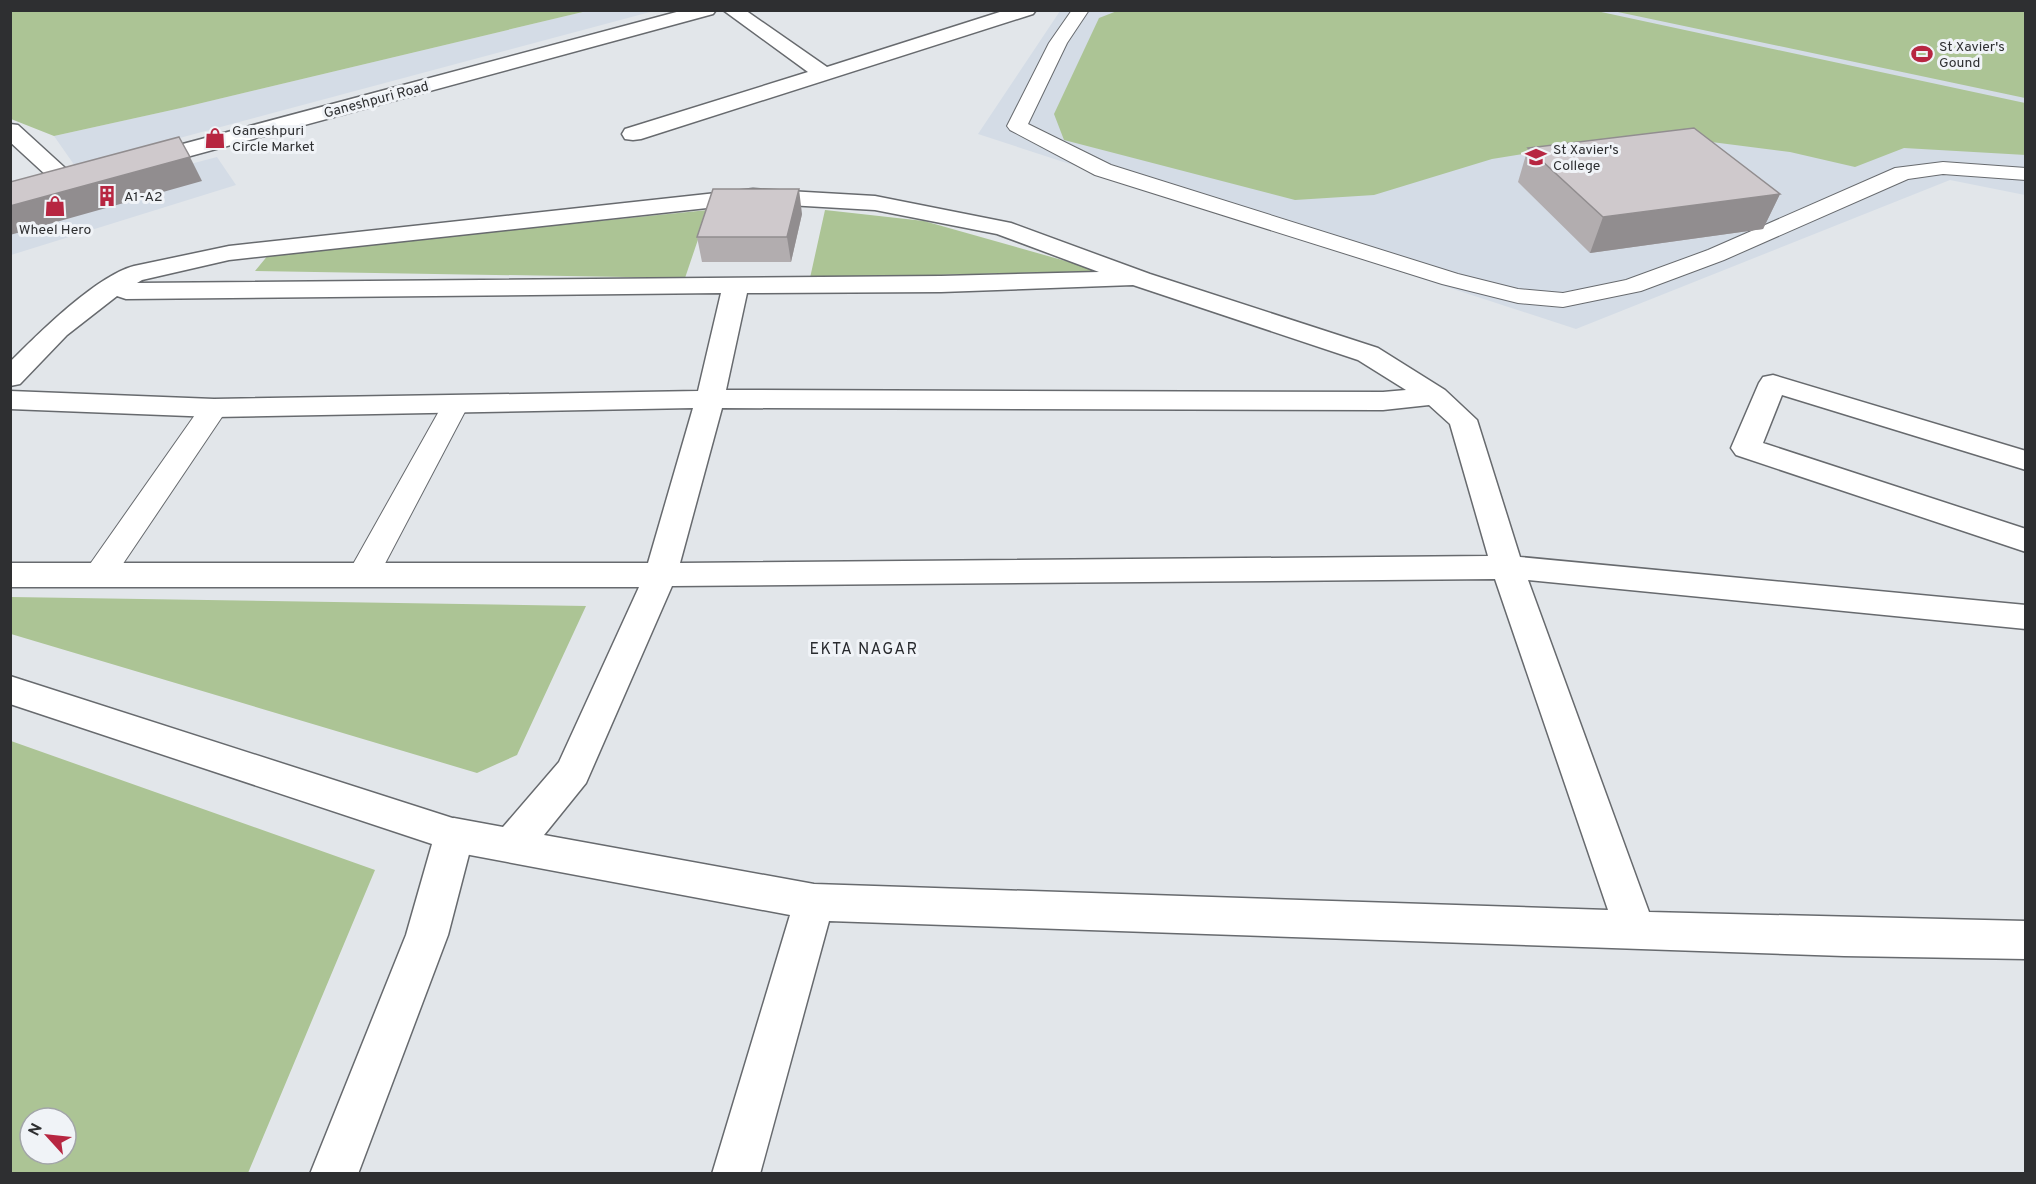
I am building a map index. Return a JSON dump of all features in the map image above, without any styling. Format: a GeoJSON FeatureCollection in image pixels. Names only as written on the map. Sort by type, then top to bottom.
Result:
{"type":"FeatureCollection","features":[{"type":"Feature","properties":{"kind":"street","name":"Ganeshpuri Road"},"geometry":{"type":"LineString","coordinates":[[124,167],[707,10]]}},
{"type":"Feature","properties":{"kind":"street"},"geometry":{"type":"LineString","coordinates":[[732,10],[824,74]]}},
{"type":"Feature","properties":{"kind":"street"},"geometry":{"type":"LineString","coordinates":[[633,134],[1027,10]]}},
{"type":"Feature","properties":{"kind":"street"},"geometry":{"type":"LineString","coordinates":[[10,130],[67,182]]}},
{"type":"Feature","properties":{"kind":"street"},"geometry":{"type":"LineString","coordinates":[[45,188],[90,176]]}},
{"type":"Feature","properties":{"kind":"street"},"geometry":{"type":"LineString","coordinates":[[10,378],[58,329],[107,291],[134,274],[229,253],[753,196],[876,203],[1003,228],[1142,279],[1368,354],[1435,396],[1463,420],[1507,567],[1635,930]]}},
{"type":"Feature","properties":{"kind":"street"},"geometry":{"type":"LineString","coordinates":[[107,291],[637,288],[1142,279]]}},
{"type":"Feature","properties":{"kind":"street"},"geometry":{"type":"LineString","coordinates":[[511,846],[573,772],[661,575],[710,399],[736,285]]}},
{"type":"Feature","properties":{"kind":"street"},"geometry":{"type":"LineString","coordinates":[[2025,461],[1773,383],[1746,448],[2025,541]]}},
{"type":"Feature","properties":{"kind":"street"},"geometry":{"type":"LineString","coordinates":[[10,400],[214,408],[710,399],[1383,401],[1435,396]]}},
{"type":"Feature","properties":{"kind":"street"},"geometry":{"type":"LineString","coordinates":[[10,575],[661,575],[1507,567],[2025,616]]}},
{"type":"Feature","properties":{"kind":"street"},"geometry":{"type":"LineString","coordinates":[[10,690],[454,835],[814,902],[1635,930],[2025,940]]}},
{"type":"Feature","properties":{"kind":"street"},"geometry":{"type":"LineString","coordinates":[[334,1173],[427,934],[454,835]]}},
{"type":"Feature","properties":{"kind":"street"},"geometry":{"type":"LineString","coordinates":[[736,1173],[814,902]]}},
{"type":"Feature","properties":{"kind":"lane"},"geometry":{"type":"LineString","coordinates":[[1081,10],[1058,43],[1017,126],[1104,170],[1450,279],[1518,296],[1563,300],[1632,286],[1716,255],[1903,173],[1943,168],[2025,174]]}},
{"type":"Feature","properties":{"kind":"lane"},"geometry":{"type":"LineString","coordinates":[[363,575],[456,404]]}},
{"type":"Feature","properties":{"kind":"lane"},"geometry":{"type":"LineString","coordinates":[[99,576],[214,408]]}},
{"type":"Feature","properties":{"kind":"shaded area"},"geometry":{"type":"Polygon","coordinates":[[[587,11],[654,11],[75,166],[54,136],[181,108],[587,11]]]}},
{"type":"Feature","properties":{"kind":"shaded area","name":"St Xavier's College"},"geometry":{"type":"Polygon","coordinates":[[[1060,11],[2025,11],[2025,195],[1950,180],[1576,329],[978,134],[1060,11]]]}},
{"type":"Feature","properties":{"kind":"shaded area"},"geometry":{"type":"Polygon","coordinates":[[[217,157],[236,185],[11,255],[11,211],[217,157]]]}},
{"type":"Feature","properties":{"kind":"green space"},"geometry":{"type":"Polygon","coordinates":[[[1592,10],[2025,103],[2026,155],[1904,148],[1855,167],[1790,152],[1649,134],[1492,159],[1374,195],[1295,200],[1064,140],[1054,114],[1099,18],[1117,11],[1592,10]]]}},
{"type":"Feature","properties":{"kind":"green space"},"geometry":{"type":"Polygon","coordinates":[[[10,11],[587,11],[54,136],[11,119],[10,11]]]}},
{"type":"Feature","properties":{"kind":"green space","name":"St Xavier's Gound"},"geometry":{"type":"Polygon","coordinates":[[[1613,11],[2025,11],[2025,98],[1613,11]]]}},
{"type":"Feature","properties":{"kind":"green space"},"geometry":{"type":"Polygon","coordinates":[[[708,210],[685,278],[255,271],[269,254],[708,210]]]}},
{"type":"Feature","properties":{"kind":"green space"},"geometry":{"type":"Polygon","coordinates":[[[825,210],[924,221],[1101,271],[810,278],[825,210]]]}},
{"type":"Feature","properties":{"kind":"green space"},"geometry":{"type":"Polygon","coordinates":[[[11,597],[586,606],[517,755],[477,773],[11,634],[11,597]]]}},
{"type":"Feature","properties":{"kind":"green space"},"geometry":{"type":"Polygon","coordinates":[[[11,741],[375,870],[248,1173],[11,1173],[11,741]]]}},
{"type":"Feature","properties":{"kind":"building"},"geometry":{"type":"Polygon","coordinates":[[[1694,128],[1780,194],[1603,217],[1528,148],[1694,128]]]}},
{"type":"Feature","properties":{"kind":"building"},"geometry":{"type":"Polygon","coordinates":[[[179,137],[190,157],[10,206],[10,182],[179,137]]]}},
{"type":"Feature","properties":{"kind":"building"},"geometry":{"type":"Polygon","coordinates":[[[713,189],[799,189],[787,237],[697,237],[713,189]]]}},
{"type":"Feature","properties":{"kind":"place","name":"St Xavier's Gound"},"geometry":{"type":"Point","coordinates":[1922,54]}},
{"type":"Feature","properties":{"kind":"place","name":"Ganeshpuri Circle Market"},"geometry":{"type":"Point","coordinates":[215,138]}},
{"type":"Feature","properties":{"kind":"place","name":"St Xavier's College"},"geometry":{"type":"Point","coordinates":[1536,157]}},
{"type":"Feature","properties":{"kind":"place","name":"A1-A2"},"geometry":{"type":"Point","coordinates":[107,196]}},
{"type":"Feature","properties":{"kind":"place","name":"Wheel Hero"},"geometry":{"type":"Point","coordinates":[55,206]}},
{"type":"Feature","properties":{"kind":"district","name":"EKTA NAGAR"},"geometry":{"type":"Point","coordinates":[864,648]}}]}
